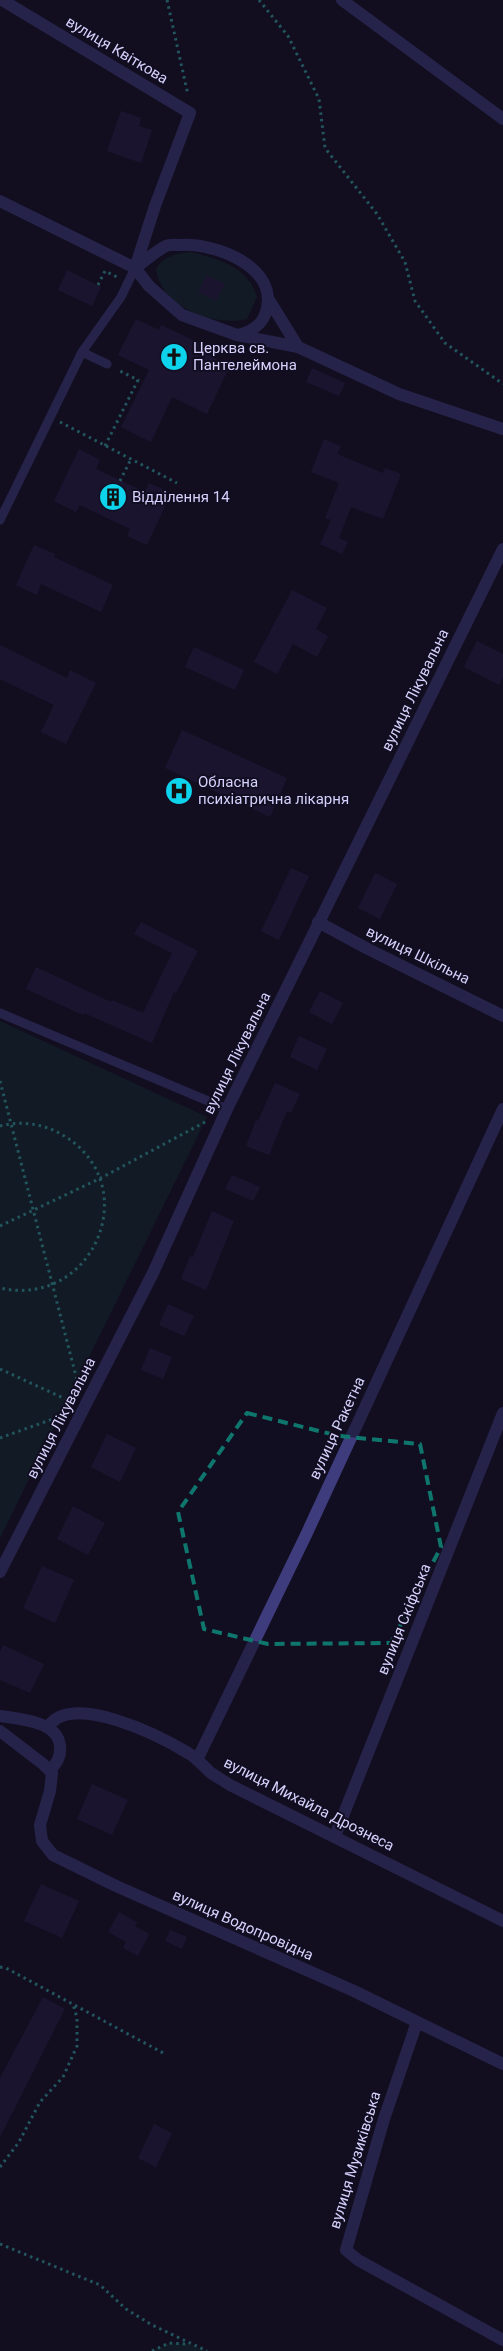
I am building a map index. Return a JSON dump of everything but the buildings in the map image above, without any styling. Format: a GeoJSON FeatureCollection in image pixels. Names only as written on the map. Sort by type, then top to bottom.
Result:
{"type":"FeatureCollection","features":[{"type":"Feature","properties":{"kind":"street","name":"вулиця Квіткова"},"geometry":{"type":"LineString","coordinates":[[2,0],[190,113]]}},
{"type":"Feature","properties":{"kind":"street"},"geometry":{"type":"LineString","coordinates":[[342,0],[503,119]]}},
{"type":"Feature","properties":{"kind":"street"},"geometry":{"type":"LineString","coordinates":[[135,268],[155,206],[190,113]]}},
{"type":"Feature","properties":{"kind":"street"},"geometry":{"type":"LineString","coordinates":[[0,201],[135,268],[149,286],[182,315],[237,335],[298,347],[399,394],[503,429]]}},
{"type":"Feature","properties":{"kind":"street"},"geometry":{"type":"LineString","coordinates":[[135,268],[166,246],[193,244],[214,249],[244,262],[257,273],[267,288],[269,300],[266,315],[260,324],[248,332],[237,335]]}},
{"type":"Feature","properties":{"kind":"street"},"geometry":{"type":"LineString","coordinates":[[149,286],[151,258]]}},
{"type":"Feature","properties":{"kind":"street"},"geometry":{"type":"LineString","coordinates":[[269,300],[298,347]]}},
{"type":"Feature","properties":{"kind":"street","name":"вулиця Лікувальна"},"geometry":{"type":"LineString","coordinates":[[0,1572],[154,1273],[227,1110],[503,549]]}},
{"type":"Feature","properties":{"kind":"street","name":"вулиця Шкільна"},"geometry":{"type":"LineString","coordinates":[[318,922],[503,1016]]}},
{"type":"Feature","properties":{"kind":"street","name":"вулиця Ракетна"},"geometry":{"type":"LineString","coordinates":[[197,1760],[306,1535],[503,1108]]}},
{"type":"Feature","properties":{"kind":"street","name":"вулиця Скіфська"},"geometry":{"type":"LineString","coordinates":[[335,1836],[503,1413]]}},
{"type":"Feature","properties":{"kind":"street","name":"вулиця Михайла Дрознеса"},"geometry":{"type":"LineString","coordinates":[[48,1727],[54,1719],[67,1715],[94,1714],[119,1720],[189,1753],[212,1773],[230,1785],[503,1921]]}},
{"type":"Feature","properties":{"kind":"street"},"geometry":{"type":"LineString","coordinates":[[0,1716],[48,1727]]}},
{"type":"Feature","properties":{"kind":"street","name":"вулиця Водопровідна"},"geometry":{"type":"LineString","coordinates":[[48,1727],[56,1734],[60,1750],[56,1763],[50,1770],[52,1781],[40,1826],[40,1833],[42,1841],[53,1855],[124,1890],[354,1991],[503,2064]]}},
{"type":"Feature","properties":{"kind":"street"},"geometry":{"type":"LineString","coordinates":[[0,1732],[50,1770]]}},
{"type":"Feature","properties":{"kind":"street","name":"вулиця Музиківська"},"geometry":{"type":"LineString","coordinates":[[418,2022],[384,2119],[346,2250],[358,2260],[503,2340]]}},
{"type":"Feature","properties":{"kind":"lane"},"geometry":{"type":"LineString","coordinates":[[0,520],[82,352],[121,297],[135,268]]}},
{"type":"Feature","properties":{"kind":"lane"},"geometry":{"type":"LineString","coordinates":[[82,352],[108,364]]}},
{"type":"Feature","properties":{"kind":"lane"},"geometry":{"type":"LineString","coordinates":[[0,1013],[227,1110]]}},
{"type":"Feature","properties":{"kind":"path"},"geometry":{"type":"LineString","coordinates":[[167,0],[187,84],[190,113]]}},
{"type":"Feature","properties":{"kind":"path"},"geometry":{"type":"LineString","coordinates":[[259,0],[288,36],[318,99],[325,148],[377,214],[405,262],[415,300],[445,344],[503,384]]}},
{"type":"Feature","properties":{"kind":"path"},"geometry":{"type":"LineString","coordinates":[[98,285],[105,271],[128,283]]}},
{"type":"Feature","properties":{"kind":"path"},"geometry":{"type":"LineString","coordinates":[[105,446],[138,380],[108,364]]}},
{"type":"Feature","properties":{"kind":"path"},"geometry":{"type":"LineString","coordinates":[[50,418],[177,483]]}},
{"type":"Feature","properties":{"kind":"path"},"geometry":{"type":"LineString","coordinates":[[120,481],[132,459]]}},
{"type":"Feature","properties":{"kind":"path"},"geometry":{"type":"LineString","coordinates":[[0,1081],[54,1284],[84,1408]]}},
{"type":"Feature","properties":{"kind":"path"},"geometry":{"type":"LineString","coordinates":[[0,1226],[99,1179],[227,1110]]}},
{"type":"Feature","properties":{"kind":"path"},"geometry":{"type":"LineString","coordinates":[[0,1126],[32,1124],[59,1133],[82,1150],[91,1162],[99,1179],[104,1204],[104,1218],[95,1246],[77,1269],[54,1284],[23,1291],[0,1288]]}},
{"type":"Feature","properties":{"kind":"path"},"geometry":{"type":"LineString","coordinates":[[0,1369],[84,1408]]}},
{"type":"Feature","properties":{"kind":"path"},"geometry":{"type":"LineString","coordinates":[[0,1438],[84,1408]]}},
{"type":"Feature","properties":{"kind":"path"},"geometry":{"type":"LineString","coordinates":[[0,1967],[6,1968],[166,2054]]}},
{"type":"Feature","properties":{"kind":"path"},"geometry":{"type":"LineString","coordinates":[[0,2167],[19,2142],[40,2102],[63,2077],[67,2069],[77,2046],[77,2018],[73,2004]]}},
{"type":"Feature","properties":{"kind":"path"},"geometry":{"type":"LineString","coordinates":[[0,2244],[100,2284],[126,2309],[152,2325],[207,2351]]}},
{"type":"Feature","properties":{"kind":"path"},"geometry":{"type":"LineString","coordinates":[[152,2351],[169,2344],[189,2344]]}},
{"type":"Feature","properties":{"kind":"highlighted area"},"geometry":{"type":"Polygon","coordinates":[[[247,1413],[339,1436],[420,1444],[441,1547],[391,1643],[268,1644],[204,1629],[178,1512],[247,1413]]]}},
{"type":"Feature","properties":{"kind":"green space"},"geometry":{"type":"Polygon","coordinates":[[[190,252],[221,261],[247,278],[257,297],[247,319],[234,321],[205,317],[178,304],[168,294],[160,282],[156,269],[170,256],[190,252]]]}},
{"type":"Feature","properties":{"kind":"green space"},"geometry":{"type":"Polygon","coordinates":[[[0,1021],[207,1117],[0,1538],[0,1021]]]}},
{"type":"Feature","properties":{"kind":"green space"},"geometry":{"type":"Polygon","coordinates":[[[169,2343],[189,2344],[207,2351],[152,2351],[169,2343]]]}},
{"type":"Feature","properties":{"kind":"place","name":"Церква св. Пантелеймона"},"geometry":{"type":"Point","coordinates":[174,357]}},
{"type":"Feature","properties":{"kind":"place","name":"Відділення 14"},"geometry":{"type":"Point","coordinates":[113,497]}},
{"type":"Feature","properties":{"kind":"place","name":"Обласна психіатрична лікарня"},"geometry":{"type":"Point","coordinates":[179,791]}}]}
